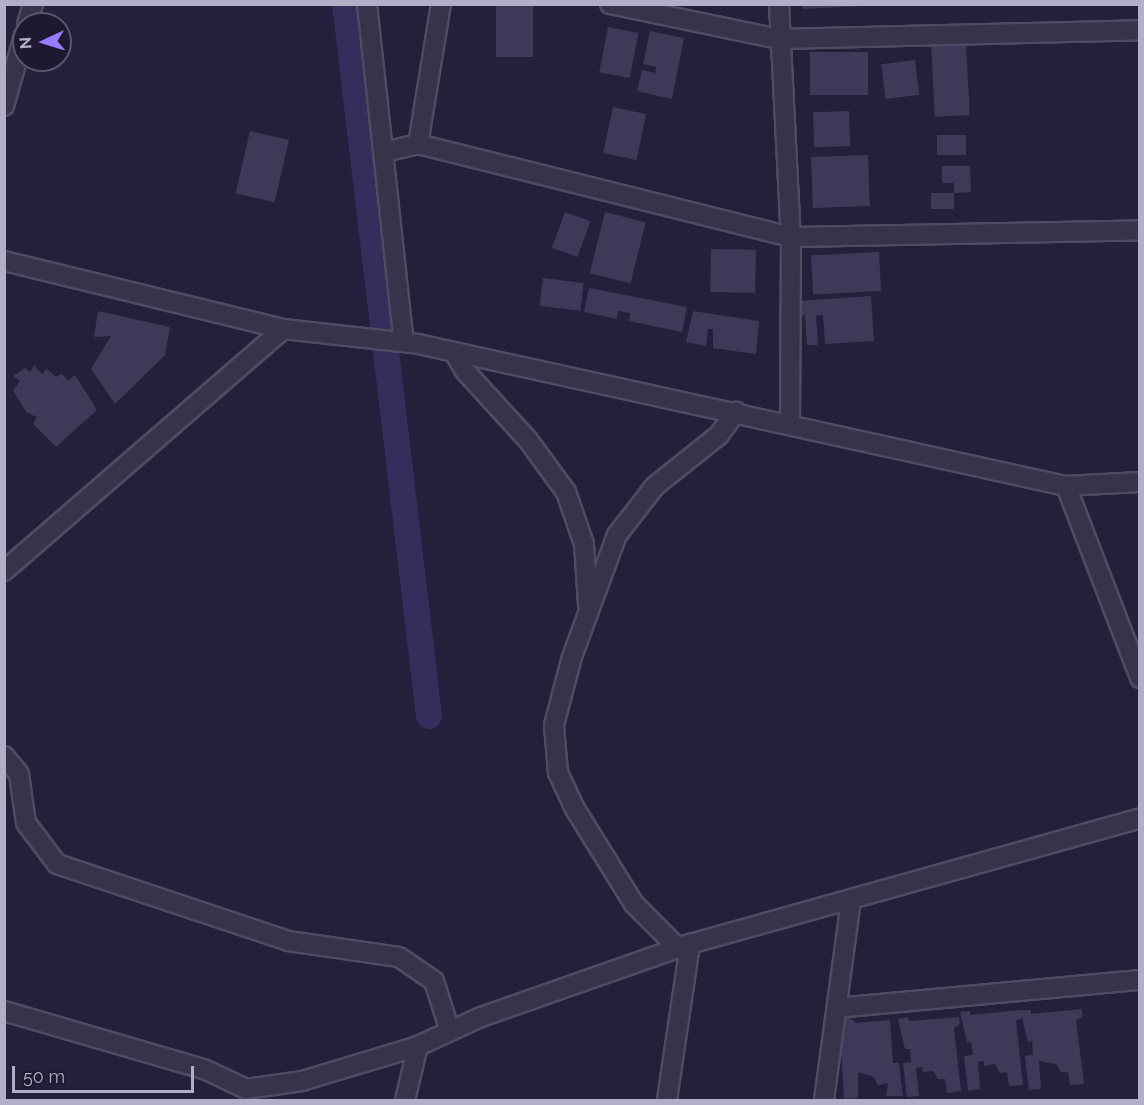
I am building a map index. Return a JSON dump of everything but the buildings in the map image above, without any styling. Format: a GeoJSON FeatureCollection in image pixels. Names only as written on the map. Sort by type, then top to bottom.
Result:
{"type":"FeatureCollection","features":[{"type":"Feature","properties":{"kind":"street"},"geometry":{"type":"LineString","coordinates":[[368,4],[404,342]]}},
{"type":"Feature","properties":{"kind":"street"},"geometry":{"type":"LineString","coordinates":[[418,144],[441,4]]}},
{"type":"Feature","properties":{"kind":"street"},"geometry":{"type":"LineString","coordinates":[[610,4],[779,39],[1140,30]]}},
{"type":"Feature","properties":{"kind":"street"},"geometry":{"type":"LineString","coordinates":[[779,4],[779,39],[791,237],[790,423]]}},
{"type":"Feature","properties":{"kind":"street"},"geometry":{"type":"LineString","coordinates":[[4,106],[14,72]]}},
{"type":"Feature","properties":{"kind":"street"},"geometry":{"type":"LineString","coordinates":[[384,152],[418,144],[791,237],[1140,230]]}},
{"type":"Feature","properties":{"kind":"street"},"geometry":{"type":"LineString","coordinates":[[4,261],[283,329],[404,342],[454,352],[736,411],[1066,486],[1140,482]]}},
{"type":"Feature","properties":{"kind":"street"},"geometry":{"type":"LineString","coordinates":[[4,571],[283,329]]}},
{"type":"Feature","properties":{"kind":"street"},"geometry":{"type":"LineString","coordinates":[[454,352],[465,371],[528,440],[566,492],[584,543],[589,611]]}},
{"type":"Feature","properties":{"kind":"street"},"geometry":{"type":"LineString","coordinates":[[684,946],[634,904],[603,860],[558,773],[554,725],[589,611],[617,535],[632,512],[655,486],[719,435],[736,411]]}},
{"type":"Feature","properties":{"kind":"street"},"geometry":{"type":"LineString","coordinates":[[1066,486],[1140,678]]}},
{"type":"Feature","properties":{"kind":"street"},"geometry":{"type":"LineString","coordinates":[[4,756],[19,774],[26,823],[57,864],[288,941],[399,957],[434,981],[450,1031]]}},
{"type":"Feature","properties":{"kind":"street"},"geometry":{"type":"LineString","coordinates":[[4,1011],[204,1069],[246,1089],[302,1081],[418,1046],[450,1031],[684,946],[851,901],[1140,818]]}},
{"type":"Feature","properties":{"kind":"street"},"geometry":{"type":"LineString","coordinates":[[824,1101],[851,901]]}},
{"type":"Feature","properties":{"kind":"street"},"geometry":{"type":"LineString","coordinates":[[668,1101],[684,946]]}},
{"type":"Feature","properties":{"kind":"street"},"geometry":{"type":"LineString","coordinates":[[837,1008],[1140,980]]}},
{"type":"Feature","properties":{"kind":"street"},"geometry":{"type":"LineString","coordinates":[[405,1101],[418,1046]]}},
{"type":"Feature","properties":{"kind":"waterway"},"geometry":{"type":"LineString","coordinates":[[345,4],[429,716]]}}]}
